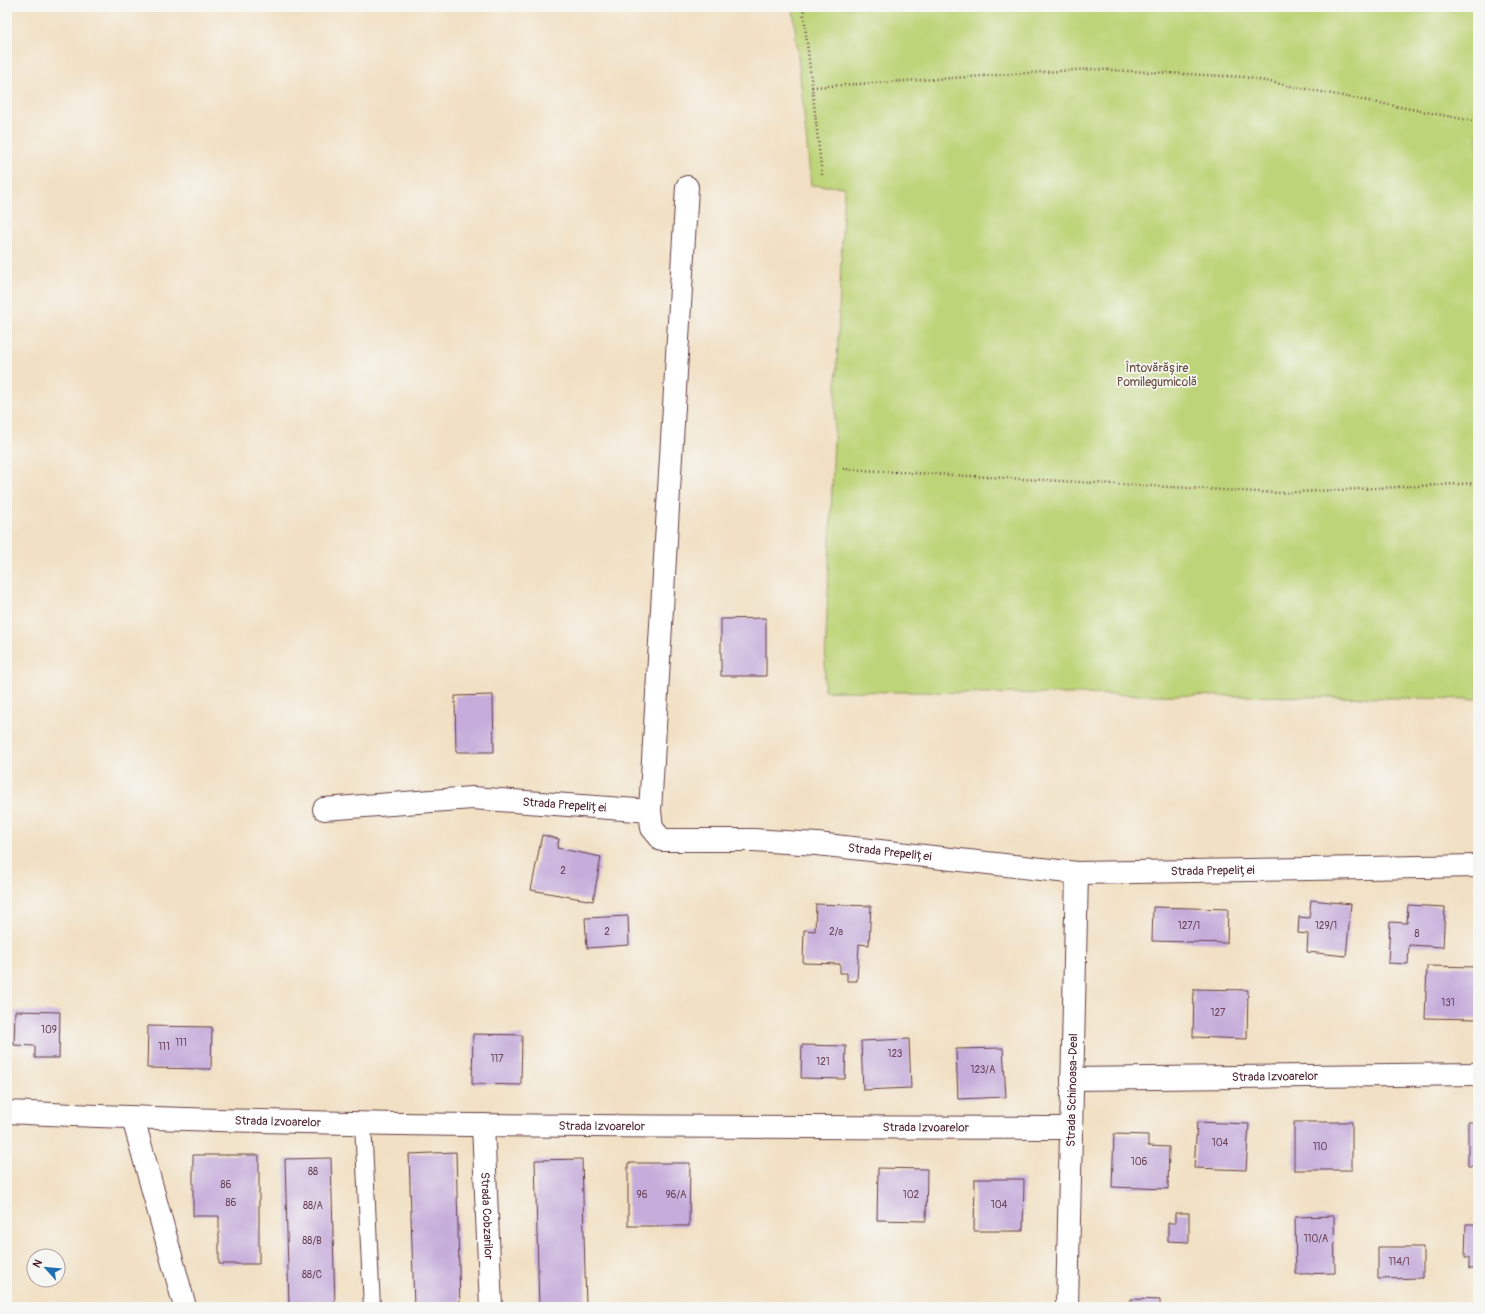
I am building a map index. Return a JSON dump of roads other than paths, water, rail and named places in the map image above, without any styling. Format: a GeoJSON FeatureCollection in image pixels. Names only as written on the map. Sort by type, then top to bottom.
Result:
{"type":"FeatureCollection","features":[{"type":"Feature","properties":{"kind":"street"},"geometry":{"type":"LineString","coordinates":[[650,811],[687,187]]}},
{"type":"Feature","properties":{"kind":"street","name":"Strada Prepeliței"},"geometry":{"type":"LineString","coordinates":[[324,809],[472,798],[650,811],[652,828],[662,840],[753,840],[817,844],[1077,873],[1478,866]]}},
{"type":"Feature","properties":{"kind":"street","name":"Strada Schinoasa-Deal"},"geometry":{"type":"LineString","coordinates":[[1067,1307],[1077,873]]}},
{"type":"Feature","properties":{"kind":"street","name":"Strada Izvoarelor"},"geometry":{"type":"LineString","coordinates":[[1072,1079],[1478,1074]]}},
{"type":"Feature","properties":{"kind":"street","name":"Strada Izvoarelor"},"geometry":{"type":"LineString","coordinates":[[7,1112],[133,1118],[363,1124],[1072,1128]]}},
{"type":"Feature","properties":{"kind":"street"},"geometry":{"type":"LineString","coordinates":[[133,1118],[185,1307]]}},
{"type":"Feature","properties":{"kind":"street","name":"Strada Cobzarilor"},"geometry":{"type":"LineString","coordinates":[[483,1125],[491,1307]]}},
{"type":"Feature","properties":{"kind":"lane"},"geometry":{"type":"LineString","coordinates":[[363,1124],[372,1307]]}},
{"type":"Feature","properties":{"kind":"park label","name":"Întovărășire Pomilegumicolă"},"geometry":{"type":"Point","coordinates":[1157,375]}}]}
